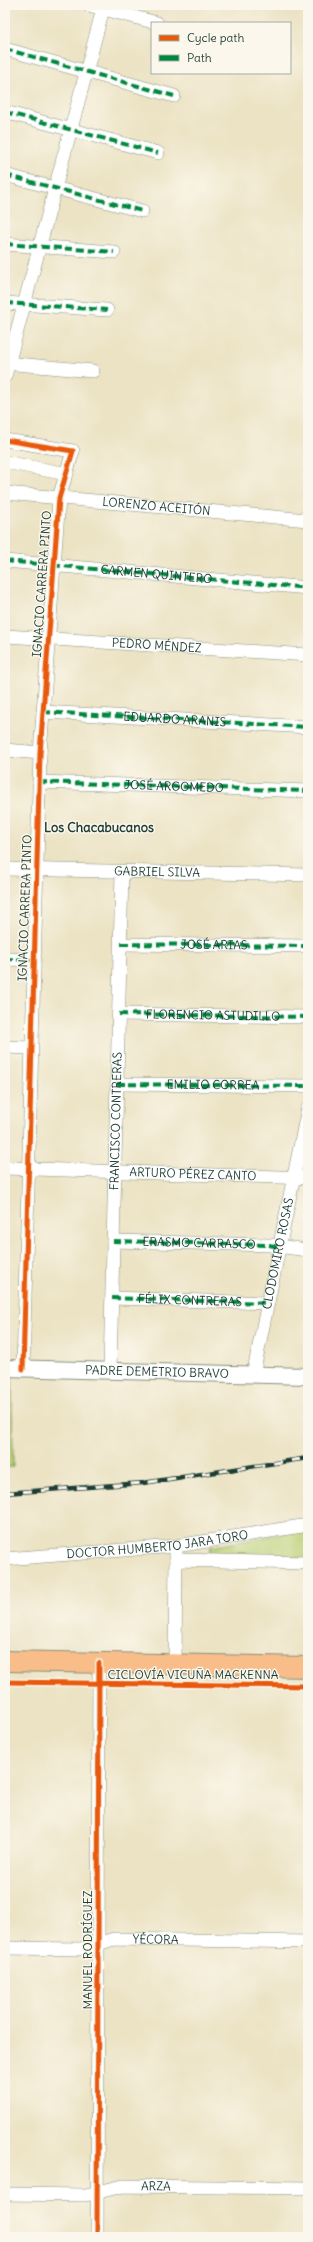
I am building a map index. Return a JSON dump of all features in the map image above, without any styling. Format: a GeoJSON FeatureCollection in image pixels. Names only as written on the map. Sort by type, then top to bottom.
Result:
{"type":"FeatureCollection","features":[{"type":"Feature","properties":{"kind":"main road"},"geometry":{"type":"LineString","coordinates":[[5,1661],[308,1667]]}},
{"type":"Feature","properties":{"kind":"street"},"geometry":{"type":"LineString","coordinates":[[89,5],[104,7],[154,22]]}},
{"type":"Feature","properties":{"kind":"street"},"geometry":{"type":"LineString","coordinates":[[93,371],[6,368],[104,7]]}},
{"type":"Feature","properties":{"kind":"street"},"geometry":{"type":"LineString","coordinates":[[5,49],[174,96]]}},
{"type":"Feature","properties":{"kind":"street"},"geometry":{"type":"LineString","coordinates":[[5,112],[158,153]]}},
{"type":"Feature","properties":{"kind":"street"},"geometry":{"type":"LineString","coordinates":[[5,175],[142,211]]}},
{"type":"Feature","properties":{"kind":"street"},"geometry":{"type":"LineString","coordinates":[[5,244],[114,252]]}},
{"type":"Feature","properties":{"kind":"street"},"geometry":{"type":"LineString","coordinates":[[5,303],[107,310]]}},
{"type":"Feature","properties":{"kind":"street","name":"IGNACIO CARRERA PINTO"},"geometry":{"type":"LineString","coordinates":[[5,440],[73,451],[59,498],[40,753],[23,1369]]}},
{"type":"Feature","properties":{"kind":"street"},"geometry":{"type":"LineString","coordinates":[[5,462],[67,474]]}},
{"type":"Feature","properties":{"kind":"street","name":"LORENZO ACEITÓN"},"geometry":{"type":"LineString","coordinates":[[5,493],[308,520]]}},
{"type":"Feature","properties":{"kind":"street","name":"CARMEN QUINTERO"},"geometry":{"type":"LineString","coordinates":[[5,561],[308,588]]}},
{"type":"Feature","properties":{"kind":"street","name":"PEDRO MÉNDEZ"},"geometry":{"type":"LineString","coordinates":[[5,636],[308,656]]}},
{"type":"Feature","properties":{"kind":"street","name":"EDUARDO ARANIS"},"geometry":{"type":"LineString","coordinates":[[43,712],[308,726]]}},
{"type":"Feature","properties":{"kind":"street"},"geometry":{"type":"LineString","coordinates":[[5,750],[40,753]]}},
{"type":"Feature","properties":{"kind":"street","name":"JOSÉ ARGOMEDO"},"geometry":{"type":"LineString","coordinates":[[39,782],[308,791]]}},
{"type":"Feature","properties":{"kind":"street","name":"GABRIEL SILVA"},"geometry":{"type":"LineString","coordinates":[[5,869],[308,876]]}},
{"type":"Feature","properties":{"kind":"street","name":"FRANCISCO CONTRERAS"},"geometry":{"type":"LineString","coordinates":[[110,1371],[122,872]]}},
{"type":"Feature","properties":{"kind":"street","name":"JOSÉ ARIAS"},"geometry":{"type":"LineString","coordinates":[[121,944],[308,946]]}},
{"type":"Feature","properties":{"kind":"street"},"geometry":{"type":"LineString","coordinates":[[5,959],[34,960]]}},
{"type":"Feature","properties":{"kind":"street","name":"FLORENCIO ASTUDILLO"},"geometry":{"type":"LineString","coordinates":[[119,1014],[308,1017]]}},
{"type":"Feature","properties":{"kind":"street"},"geometry":{"type":"LineString","coordinates":[[5,1047],[31,1048]]}},
{"type":"Feature","properties":{"kind":"street","name":"EMILIO CORREA"},"geometry":{"type":"LineString","coordinates":[[117,1084],[308,1086]]}},
{"type":"Feature","properties":{"kind":"street","name":"CLODOMIRO ROSAS"},"geometry":{"type":"LineString","coordinates":[[253,1375],[308,1109]]}},
{"type":"Feature","properties":{"kind":"street","name":"ARTURO PÉREZ CANTO"},"geometry":{"type":"LineString","coordinates":[[5,1168],[308,1178]]}},
{"type":"Feature","properties":{"kind":"street","name":"ERASMO CARRASCO"},"geometry":{"type":"LineString","coordinates":[[114,1241],[269,1245],[308,1250]]}},
{"type":"Feature","properties":{"kind":"street","name":"FÉLIX CONTRERAS"},"geometry":{"type":"LineString","coordinates":[[112,1298],[268,1303]]}},
{"type":"Feature","properties":{"kind":"street","name":"PADRE DEMETRIO BRAVO"},"geometry":{"type":"LineString","coordinates":[[5,1368],[308,1376]]}},
{"type":"Feature","properties":{"kind":"street","name":"DOCTOR HUMBERTO JARA TORO"},"geometry":{"type":"LineString","coordinates":[[5,1559],[176,1546],[308,1525]]}},
{"type":"Feature","properties":{"kind":"street"},"geometry":{"type":"LineString","coordinates":[[175,1664],[176,1546]]}},
{"type":"Feature","properties":{"kind":"street"},"geometry":{"type":"LineString","coordinates":[[176,1560],[308,1563]]}},
{"type":"Feature","properties":{"kind":"street","name":"MANUEL RODRÍGUEZ"},"geometry":{"type":"LineString","coordinates":[[97,2237],[99,1663]]}},
{"type":"Feature","properties":{"kind":"street","name":"YÉCORA"},"geometry":{"type":"LineString","coordinates":[[5,1948],[82,1949],[114,1939],[308,1942]]}},
{"type":"Feature","properties":{"kind":"street","name":"ARZA"},"geometry":{"type":"LineString","coordinates":[[5,2194],[86,2195],[123,2186],[308,2188]]}},
{"type":"Feature","properties":{"kind":"green space"},"geometry":{"type":"Polygon","coordinates":[[[5,1364],[12,1364],[13,1467],[5,1467],[5,1364]]]}},
{"type":"Feature","properties":{"kind":"green space"},"geometry":{"type":"Polygon","coordinates":[[[308,1529],[308,1558],[209,1557],[210,1547],[308,1529]]]}},
{"type":"Feature","properties":{"kind":"railway"},"geometry":{"type":"LineString","coordinates":[[5,1493],[143,1483],[308,1458]]}},
{"type":"Feature","properties":{"kind":"marked path"},"geometry":{"type":"LineString","coordinates":[[5,49],[174,96]]}},
{"type":"Feature","properties":{"kind":"marked path"},"geometry":{"type":"LineString","coordinates":[[5,112],[158,153]]}},
{"type":"Feature","properties":{"kind":"marked path"},"geometry":{"type":"LineString","coordinates":[[5,175],[142,211]]}},
{"type":"Feature","properties":{"kind":"marked path"},"geometry":{"type":"LineString","coordinates":[[5,244],[114,252]]}},
{"type":"Feature","properties":{"kind":"marked path"},"geometry":{"type":"LineString","coordinates":[[5,303],[107,310]]}},
{"type":"Feature","properties":{"kind":"marked path"},"geometry":{"type":"LineString","coordinates":[[5,561],[308,588]]}},
{"type":"Feature","properties":{"kind":"marked path"},"geometry":{"type":"LineString","coordinates":[[43,712],[308,727]]}},
{"type":"Feature","properties":{"kind":"marked path"},"geometry":{"type":"LineString","coordinates":[[39,782],[308,791]]}},
{"type":"Feature","properties":{"kind":"marked path"},"geometry":{"type":"LineString","coordinates":[[121,944],[308,946]]}},
{"type":"Feature","properties":{"kind":"marked path"},"geometry":{"type":"LineString","coordinates":[[5,959],[34,960]]}},
{"type":"Feature","properties":{"kind":"marked path"},"geometry":{"type":"LineString","coordinates":[[119,1014],[308,1017]]}},
{"type":"Feature","properties":{"kind":"marked path"},"geometry":{"type":"LineString","coordinates":[[117,1084],[308,1086]]}},
{"type":"Feature","properties":{"kind":"marked path"},"geometry":{"type":"LineString","coordinates":[[113,1241],[269,1245],[279,1247]]}},
{"type":"Feature","properties":{"kind":"marked path"},"geometry":{"type":"LineString","coordinates":[[112,1298],[268,1303]]}},
{"type":"Feature","properties":{"kind":"cycle path"},"geometry":{"type":"LineString","coordinates":[[5,440],[73,451],[59,498],[40,753],[23,1369]]}},
{"type":"Feature","properties":{"kind":"cycle path"},"geometry":{"type":"LineString","coordinates":[[97,2237],[99,1663]]}},
{"type":"Feature","properties":{"kind":"cycle path","name":"CICLOVÍA VICUÑA MACKENNA"},"geometry":{"type":"LineString","coordinates":[[5,1682],[308,1686]]}},
{"type":"Feature","properties":{"kind":"district","name":"Los Chacabucanos"},"geometry":{"type":"Point","coordinates":[99,827]}}]}
